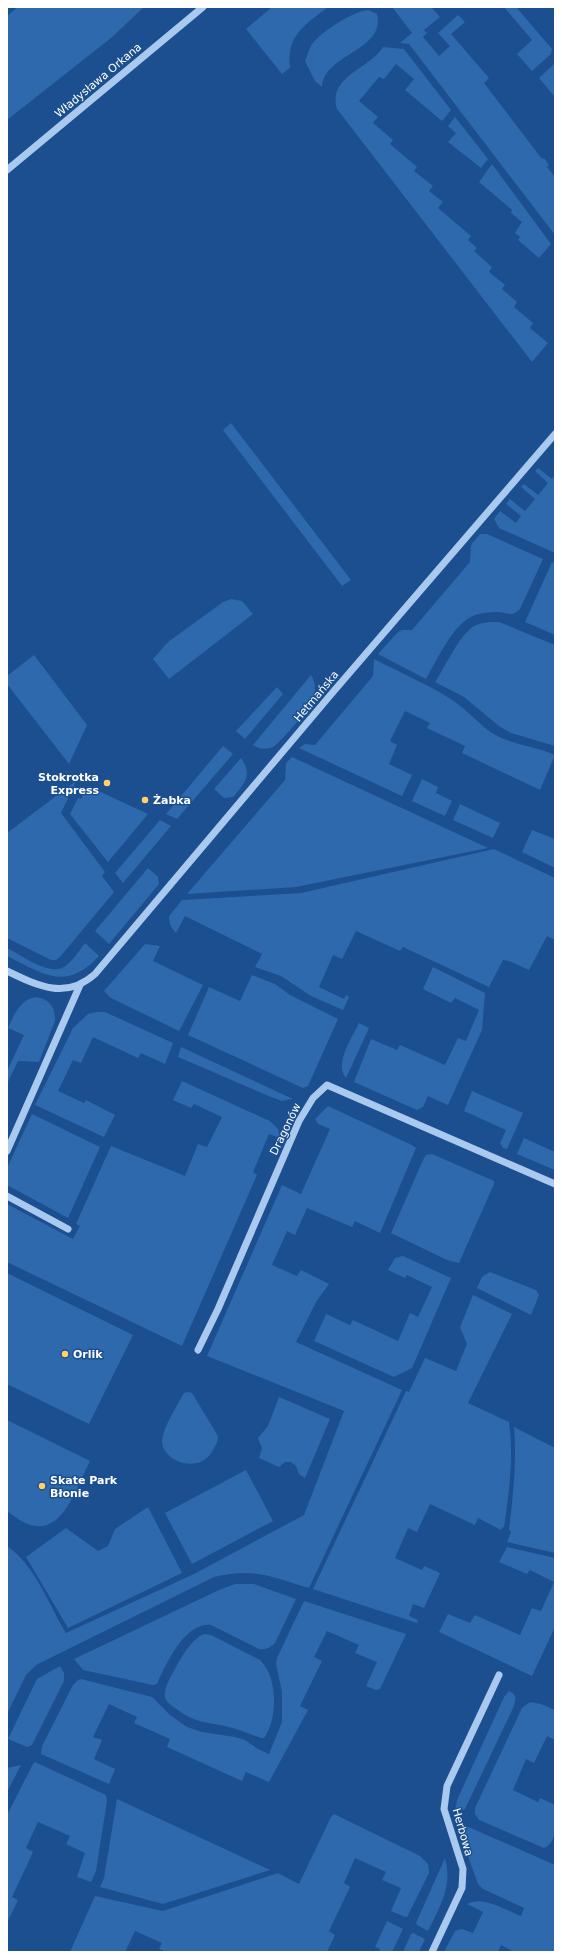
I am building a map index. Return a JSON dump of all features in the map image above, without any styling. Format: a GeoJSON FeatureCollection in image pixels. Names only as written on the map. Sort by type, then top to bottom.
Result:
{"type":"FeatureCollection","features":[{"type":"Feature","properties":{"kind":"street","name":"Władysława Orkana"},"geometry":{"type":"LineString","coordinates":[[7,170],[203,7]]}},
{"type":"Feature","properties":{"kind":"street","name":"Hetmańska"},"geometry":{"type":"LineString","coordinates":[[80,985],[95,974],[333,692],[555,434]]}},
{"type":"Feature","properties":{"kind":"street"},"geometry":{"type":"LineString","coordinates":[[7,971],[38,984],[55,989],[65,990],[80,985]]}},
{"type":"Feature","properties":{"kind":"street"},"geometry":{"type":"LineString","coordinates":[[7,1151],[80,985]]}},
{"type":"Feature","properties":{"kind":"street","name":"Dragonów"},"geometry":{"type":"LineString","coordinates":[[198,1350],[218,1309],[299,1121],[313,1098],[327,1085],[555,1184]]}},
{"type":"Feature","properties":{"kind":"street"},"geometry":{"type":"LineString","coordinates":[[7,1196],[68,1229]]}},
{"type":"Feature","properties":{"kind":"street","name":"Herbowa"},"geometry":{"type":"LineString","coordinates":[[432,1952],[462,1888],[463,1869],[444,1809],[447,1786],[499,1675]]}},
{"type":"Feature","properties":{"kind":"shaded area"},"geometry":{"type":"Polygon","coordinates":[[[18,7],[144,7],[111,38],[7,120],[7,16],[18,7]]]}},
{"type":"Feature","properties":{"kind":"shaded area"},"geometry":{"type":"Polygon","coordinates":[[[272,7],[328,7],[312,19],[294,39],[291,47],[290,68],[282,74],[246,29],[272,7]]]}},
{"type":"Feature","properties":{"kind":"shaded area"},"geometry":{"type":"Polygon","coordinates":[[[392,7],[431,7],[440,17],[424,30],[427,33],[423,37],[439,56],[450,46],[438,33],[458,15],[465,22],[451,34],[489,78],[484,83],[542,159],[544,158],[549,165],[547,167],[555,177],[555,235],[409,44],[400,43],[412,33],[392,7]]]}},
{"type":"Feature","properties":{"kind":"shaded area"},"geometry":{"type":"Polygon","coordinates":[[[504,7],[516,7],[552,49],[551,54],[532,71],[517,54],[532,40],[504,7]]]}},
{"type":"Feature","properties":{"kind":"shaded area"},"geometry":{"type":"Polygon","coordinates":[[[368,10],[377,14],[377,26],[372,36],[364,45],[332,67],[325,76],[322,87],[315,81],[305,61],[312,44],[322,34],[346,18],[368,10]]]}},
{"type":"Feature","properties":{"kind":"shaded area"},"geometry":{"type":"Polygon","coordinates":[[[383,47],[404,49],[451,110],[442,121],[405,90],[414,79],[396,64],[384,79],[379,77],[359,101],[378,117],[373,123],[393,140],[390,144],[417,167],[414,171],[433,186],[429,191],[443,202],[438,208],[471,236],[468,240],[477,248],[474,251],[492,267],[489,272],[505,285],[502,289],[517,302],[514,307],[533,323],[530,328],[548,343],[532,362],[337,109],[336,98],[338,88],[351,74],[377,55],[383,47]]]}},
{"type":"Feature","properties":{"kind":"shaded area"},"geometry":{"type":"Polygon","coordinates":[[[555,63],[555,97],[539,78],[555,63]]]}},
{"type":"Feature","properties":{"kind":"shaded area"},"geometry":{"type":"Polygon","coordinates":[[[455,117],[488,159],[481,168],[448,142],[456,133],[448,126],[455,117]]]}},
{"type":"Feature","properties":{"kind":"shaded area"},"geometry":{"type":"Polygon","coordinates":[[[492,164],[551,244],[539,258],[518,240],[520,237],[515,233],[522,222],[511,213],[512,210],[479,182],[492,164]]]}},
{"type":"Feature","properties":{"kind":"shaded area"},"geometry":{"type":"Polygon","coordinates":[[[231,423],[351,580],[342,586],[223,430],[231,423]]]}},
{"type":"Feature","properties":{"kind":"shaded area"},"geometry":{"type":"Polygon","coordinates":[[[538,468],[552,479],[555,475],[555,553],[499,528],[494,519],[500,511],[516,523],[521,516],[506,504],[510,499],[525,511],[535,499],[521,487],[524,484],[538,495],[548,483],[535,471],[538,468]]]}},
{"type":"Feature","properties":{"kind":"shaded area"},"geometry":{"type":"Polygon","coordinates":[[[480,534],[487,534],[543,559],[520,609],[511,614],[500,612],[486,613],[475,615],[467,619],[453,633],[426,679],[378,654],[397,633],[402,630],[412,630],[470,562],[471,545],[480,534]]]}},
{"type":"Feature","properties":{"kind":"shaded area"},"geometry":{"type":"Polygon","coordinates":[[[552,562],[555,564],[555,635],[525,622],[552,562]]]}},
{"type":"Feature","properties":{"kind":"shaded area"},"geometry":{"type":"Polygon","coordinates":[[[231,599],[242,601],[253,614],[169,679],[153,659],[168,642],[223,602],[231,599]]]}},
{"type":"Feature","properties":{"kind":"shaded area"},"geometry":{"type":"Polygon","coordinates":[[[489,622],[499,622],[555,645],[555,746],[511,733],[499,726],[464,697],[435,682],[464,635],[471,628],[489,622]]]}},
{"type":"Feature","properties":{"kind":"shaded area"},"geometry":{"type":"Polygon","coordinates":[[[34,655],[87,725],[69,764],[7,684],[7,676],[34,655]]]}},
{"type":"Feature","properties":{"kind":"shaded area"},"geometry":{"type":"Polygon","coordinates":[[[374,659],[445,696],[499,737],[555,755],[540,790],[462,753],[465,746],[427,728],[430,723],[405,711],[390,741],[397,745],[389,764],[412,775],[402,796],[299,748],[305,744],[315,745],[373,676],[374,659]]]}},
{"type":"Feature","properties":{"kind":"shaded area"},"geometry":{"type":"Polygon","coordinates":[[[311,675],[315,688],[310,706],[282,739],[273,747],[263,749],[253,745],[311,675]]]}},
{"type":"Feature","properties":{"kind":"shaded area"},"geometry":{"type":"Polygon","coordinates":[[[277,687],[283,694],[245,739],[236,731],[277,687]]]}},
{"type":"Feature","properties":{"kind":"shaded area"},"geometry":{"type":"Polygon","coordinates":[[[223,746],[233,754],[177,819],[166,814],[223,746]]]}},
{"type":"Feature","properties":{"kind":"shaded area"},"geometry":{"type":"Polygon","coordinates":[[[292,757],[488,848],[296,887],[187,894],[285,780],[286,763],[292,757]]]}},
{"type":"Feature","properties":{"kind":"shaded area"},"geometry":{"type":"Polygon","coordinates":[[[241,758],[245,764],[247,774],[246,779],[233,797],[224,798],[214,789],[241,758]]]}},
{"type":"Feature","properties":{"kind":"shaded area"},"geometry":{"type":"Polygon","coordinates":[[[422,779],[438,787],[436,793],[452,801],[445,816],[412,801],[422,779]]]}},
{"type":"Feature","properties":{"kind":"shaded area"},"geometry":{"type":"Polygon","coordinates":[[[76,781],[61,813],[105,872],[102,876],[114,892],[60,957],[56,960],[51,960],[7,938],[7,833],[76,781]]]}},
{"type":"Feature","properties":{"kind":"shaded area"},"geometry":{"type":"Polygon","coordinates":[[[88,786],[148,814],[108,862],[70,814],[78,798],[81,799],[88,786]]]}},
{"type":"Feature","properties":{"kind":"shaded area"},"geometry":{"type":"Polygon","coordinates":[[[460,804],[500,823],[493,838],[453,820],[460,804]]]}},
{"type":"Feature","properties":{"kind":"shaded area"},"geometry":{"type":"Polygon","coordinates":[[[160,820],[171,826],[123,883],[115,873],[160,820]]]}},
{"type":"Feature","properties":{"kind":"shaded area"},"geometry":{"type":"Polygon","coordinates":[[[532,830],[555,839],[555,868],[522,852],[532,830]]]}},
{"type":"Feature","properties":{"kind":"shaded area"},"geometry":{"type":"Polygon","coordinates":[[[494,849],[555,878],[555,940],[547,936],[529,970],[509,961],[503,960],[489,987],[403,947],[400,951],[356,931],[342,959],[333,955],[319,987],[344,999],[346,995],[349,997],[343,1010],[311,996],[281,976],[255,967],[262,954],[185,916],[176,933],[169,921],[169,916],[182,900],[301,893],[494,849]]]}},
{"type":"Feature","properties":{"kind":"shaded area"},"geometry":{"type":"Polygon","coordinates":[[[148,868],[158,877],[159,884],[109,944],[95,931],[148,868]]]}},
{"type":"Feature","properties":{"kind":"shaded area"},"geometry":{"type":"Polygon","coordinates":[[[85,943],[99,956],[87,967],[75,974],[65,977],[43,973],[7,956],[7,948],[35,964],[51,969],[58,969],[64,967],[70,962],[85,943]]]}},
{"type":"Feature","properties":{"kind":"shaded area"},"geometry":{"type":"Polygon","coordinates":[[[145,944],[160,946],[153,961],[203,985],[179,1031],[111,998],[104,991],[145,944]]]}},
{"type":"Feature","properties":{"kind":"shaded area"},"geometry":{"type":"Polygon","coordinates":[[[433,967],[485,993],[482,1030],[448,1105],[428,1096],[423,1107],[417,1110],[354,1082],[371,1039],[397,1050],[400,1045],[445,1065],[458,1038],[466,1041],[479,1010],[455,998],[451,1003],[423,989],[433,967]]]}},
{"type":"Feature","properties":{"kind":"shaded area"},"geometry":{"type":"Polygon","coordinates":[[[252,975],[275,984],[290,995],[338,1019],[308,1086],[303,1088],[188,1035],[209,987],[240,1001],[252,975]]]}},
{"type":"Feature","properties":{"kind":"shaded area"},"geometry":{"type":"Polygon","coordinates":[[[36,997],[41,998],[51,1004],[55,1021],[39,1062],[18,1061],[7,1084],[7,1071],[24,1035],[8,1028],[15,1013],[21,1005],[25,1001],[36,997]]]}},
{"type":"Feature","properties":{"kind":"shaded area"},"geometry":{"type":"Polygon","coordinates":[[[105,1012],[173,1043],[165,1064],[141,1053],[138,1058],[93,1037],[81,1063],[73,1060],[58,1091],[84,1103],[86,1100],[115,1115],[104,1137],[35,1105],[73,1028],[88,1014],[105,1012]]]}},
{"type":"Feature","properties":{"kind":"shaded area"},"geometry":{"type":"Polygon","coordinates":[[[359,1023],[369,1028],[346,1078],[343,1072],[343,1058],[345,1050],[359,1023]]]}},
{"type":"Feature","properties":{"kind":"shaded area"},"geometry":{"type":"Polygon","coordinates":[[[181,1047],[293,1099],[282,1101],[271,1097],[178,1057],[181,1047]]]}},
{"type":"Feature","properties":{"kind":"shaded area"},"geometry":{"type":"Polygon","coordinates":[[[182,1081],[270,1121],[278,1129],[280,1138],[269,1134],[253,1172],[257,1175],[182,1346],[7,1262],[7,1204],[73,1239],[80,1226],[76,1224],[111,1146],[185,1176],[198,1144],[207,1147],[222,1117],[194,1104],[191,1108],[173,1100],[182,1081]]]}},
{"type":"Feature","properties":{"kind":"shaded area"},"geometry":{"type":"Polygon","coordinates":[[[472,1091],[523,1113],[507,1149],[503,1148],[500,1143],[506,1130],[464,1111],[472,1091]]]}},
{"type":"Feature","properties":{"kind":"shaded area"},"geometry":{"type":"Polygon","coordinates":[[[328,1106],[416,1148],[380,1233],[355,1221],[352,1227],[307,1208],[295,1235],[287,1231],[272,1265],[297,1276],[301,1270],[329,1284],[316,1302],[296,1342],[402,1390],[309,1588],[273,1577],[252,1573],[228,1574],[214,1577],[36,1665],[26,1675],[7,1714],[7,1546],[17,1554],[34,1575],[66,1633],[194,1574],[304,1515],[344,1411],[207,1356],[282,1185],[301,1194],[330,1129],[318,1124],[315,1119],[328,1106]]]}},
{"type":"Feature","properties":{"kind":"shaded area"},"geometry":{"type":"Polygon","coordinates":[[[32,1114],[100,1147],[68,1218],[7,1185],[7,1168],[32,1114]]]}},
{"type":"Feature","properties":{"kind":"shaded area"},"geometry":{"type":"Polygon","coordinates":[[[524,1138],[555,1152],[555,1170],[517,1154],[524,1138]]]}},
{"type":"Feature","properties":{"kind":"shaded area"},"geometry":{"type":"Polygon","coordinates":[[[432,1154],[494,1181],[459,1263],[447,1260],[391,1233],[423,1160],[426,1155],[432,1154]]]}},
{"type":"Feature","properties":{"kind":"shaded area"},"geometry":{"type":"Polygon","coordinates":[[[403,1256],[451,1278],[412,1368],[394,1377],[314,1341],[326,1314],[350,1325],[353,1320],[398,1341],[410,1313],[418,1317],[432,1287],[407,1275],[405,1278],[388,1270],[395,1258],[403,1256]]]}},
{"type":"Feature","properties":{"kind":"shaded area"},"geometry":{"type":"Polygon","coordinates":[[[490,1272],[536,1290],[539,1295],[531,1315],[477,1288],[482,1277],[490,1272]]]}},
{"type":"Feature","properties":{"kind":"shaded area","name":"Orlik"},"geometry":{"type":"Polygon","coordinates":[[[7,1273],[133,1335],[89,1424],[7,1384],[7,1273]]]}},
{"type":"Feature","properties":{"kind":"shaded area"},"geometry":{"type":"Polygon","coordinates":[[[473,1295],[512,1314],[468,1403],[509,1422],[511,1462],[504,1528],[502,1527],[501,1530],[478,1518],[475,1525],[430,1504],[417,1532],[408,1528],[395,1558],[422,1570],[424,1566],[440,1573],[424,1608],[413,1604],[409,1616],[418,1620],[417,1623],[313,1589],[406,1391],[409,1392],[425,1358],[456,1371],[467,1344],[460,1327],[473,1295]]]}},
{"type":"Feature","properties":{"kind":"shaded area"},"geometry":{"type":"Polygon","coordinates":[[[184,1393],[192,1393],[218,1436],[216,1445],[207,1458],[199,1463],[189,1464],[172,1458],[166,1452],[162,1444],[163,1435],[170,1419],[184,1393]]]}},
{"type":"Feature","properties":{"kind":"shaded area"},"geometry":{"type":"Polygon","coordinates":[[[279,1397],[330,1419],[305,1478],[299,1474],[296,1466],[291,1462],[285,1462],[279,1467],[259,1458],[262,1448],[258,1438],[268,1426],[279,1397]]]}},
{"type":"Feature","properties":{"kind":"shaded area","name":"Skate Park Błonie"},"geometry":{"type":"Polygon","coordinates":[[[7,1420],[90,1461],[69,1505],[60,1516],[50,1524],[38,1526],[24,1522],[7,1511],[7,1420]]]}},
{"type":"Feature","properties":{"kind":"shaded area"},"geometry":{"type":"Polygon","coordinates":[[[514,1427],[555,1448],[555,1553],[507,1542],[511,1532],[509,1530],[515,1466],[514,1427]]]}},
{"type":"Feature","properties":{"kind":"shaded area"},"geometry":{"type":"Polygon","coordinates":[[[246,1470],[273,1521],[192,1564],[165,1513],[246,1470]]]}},
{"type":"Feature","properties":{"kind":"shaded area"},"geometry":{"type":"Polygon","coordinates":[[[148,1507],[182,1573],[68,1628],[26,1557],[66,1528],[98,1551],[108,1546],[115,1529],[148,1507]]]}},
{"type":"Feature","properties":{"kind":"shaded area"},"geometry":{"type":"Polygon","coordinates":[[[507,1547],[555,1558],[555,1627],[532,1676],[439,1632],[448,1614],[470,1623],[475,1615],[520,1635],[532,1608],[541,1611],[554,1582],[530,1570],[527,1574],[499,1562],[507,1547]]]}},
{"type":"Feature","properties":{"kind":"shaded area"},"geometry":{"type":"Polygon","coordinates":[[[235,1584],[254,1584],[296,1599],[275,1643],[270,1647],[266,1649],[259,1649],[211,1625],[202,1626],[193,1630],[185,1637],[171,1656],[157,1684],[153,1685],[83,1670],[74,1659],[219,1590],[235,1584]]]}},
{"type":"Feature","properties":{"kind":"shaded area"},"geometry":{"type":"Polygon","coordinates":[[[304,1601],[406,1634],[380,1689],[376,1690],[366,1686],[377,1662],[355,1653],[359,1645],[327,1631],[314,1657],[322,1661],[300,1706],[308,1710],[269,1782],[246,1772],[242,1781],[167,1747],[170,1739],[134,1723],[137,1717],[109,1704],[93,1737],[102,1740],[94,1759],[115,1769],[109,1784],[41,1754],[42,1746],[73,1685],[81,1679],[152,1697],[170,1715],[187,1727],[202,1732],[245,1740],[258,1749],[269,1754],[282,1722],[282,1692],[276,1664],[277,1658],[304,1601]]]}},
{"type":"Feature","properties":{"kind":"shaded area"},"geometry":{"type":"Polygon","coordinates":[[[205,1634],[211,1635],[260,1660],[266,1667],[273,1687],[274,1710],[269,1730],[264,1738],[189,1717],[170,1705],[166,1700],[165,1689],[177,1665],[192,1642],[205,1634]]]}},
{"type":"Feature","properties":{"kind":"shaded area"},"geometry":{"type":"Polygon","coordinates":[[[60,1666],[64,1673],[64,1681],[32,1745],[27,1747],[8,1739],[37,1679],[60,1666]]]}},
{"type":"Feature","properties":{"kind":"shaded area"},"geometry":{"type":"Polygon","coordinates":[[[509,1691],[515,1697],[514,1706],[465,1809],[455,1812],[457,1800],[504,1697],[509,1691]]]}},
{"type":"Feature","properties":{"kind":"shaded area"},"geometry":{"type":"Polygon","coordinates":[[[530,1702],[541,1704],[555,1710],[555,1740],[547,1736],[534,1763],[526,1759],[513,1790],[538,1802],[540,1798],[555,1805],[554,1835],[549,1845],[544,1848],[479,1820],[475,1814],[475,1808],[522,1708],[530,1702]]]}},
{"type":"Feature","properties":{"kind":"shaded area"},"geometry":{"type":"Polygon","coordinates":[[[35,1762],[106,1795],[107,1801],[96,1871],[91,1882],[77,1877],[85,1853],[66,1844],[70,1836],[38,1822],[26,1848],[33,1852],[12,1897],[18,1900],[7,1923],[7,1815],[35,1762]]]}},
{"type":"Feature","properties":{"kind":"shaded area"},"geometry":{"type":"Polygon","coordinates":[[[21,1765],[7,1792],[7,1768],[21,1765]]]}},
{"type":"Feature","properties":{"kind":"shaded area"},"geometry":{"type":"Polygon","coordinates":[[[117,1799],[270,1870],[163,1904],[100,1887],[104,1878],[117,1799]]]}},
{"type":"Feature","properties":{"kind":"shaded area"},"geometry":{"type":"Polygon","coordinates":[[[334,1814],[420,1856],[428,1864],[429,1873],[407,1917],[391,1911],[401,1888],[382,1880],[386,1872],[355,1858],[344,1883],[350,1887],[329,1931],[335,1935],[327,1952],[167,1952],[159,1949],[162,1943],[135,1931],[125,1952],[70,1952],[95,1896],[163,1911],[278,1873],[299,1884],[331,1817],[334,1814]]]}},
{"type":"Feature","properties":{"kind":"shaded area"},"geometry":{"type":"Polygon","coordinates":[[[464,1825],[555,1865],[555,1952],[514,1952],[501,1945],[498,1952],[444,1952],[455,1931],[462,1929],[473,1933],[483,1912],[467,1904],[480,1901],[487,1902],[521,1916],[524,1908],[483,1889],[478,1884],[458,1828],[464,1825]]]}},
{"type":"Feature","properties":{"kind":"shaded area"},"geometry":{"type":"Polygon","coordinates":[[[445,1858],[447,1877],[444,1896],[428,1931],[416,1923],[445,1858]]]}},
{"type":"Feature","properties":{"kind":"shaded area"},"geometry":{"type":"Polygon","coordinates":[[[387,1921],[403,1929],[392,1952],[379,1952],[380,1949],[375,1947],[387,1921]]]}},
{"type":"Feature","properties":{"kind":"shaded area"},"geometry":{"type":"Polygon","coordinates":[[[413,1933],[425,1939],[419,1952],[403,1952],[411,1934],[413,1933]]]}},
{"type":"Feature","properties":{"kind":"place","name":"Stokrotka Express"},"geometry":{"type":"Point","coordinates":[107,783]}},
{"type":"Feature","properties":{"kind":"place","name":"Żabka"},"geometry":{"type":"Point","coordinates":[145,800]}},
{"type":"Feature","properties":{"kind":"place","name":"Orlik"},"geometry":{"type":"Point","coordinates":[65,1354]}},
{"type":"Feature","properties":{"kind":"place","name":"Skate Park Błonie"},"geometry":{"type":"Point","coordinates":[42,1486]}}]}
